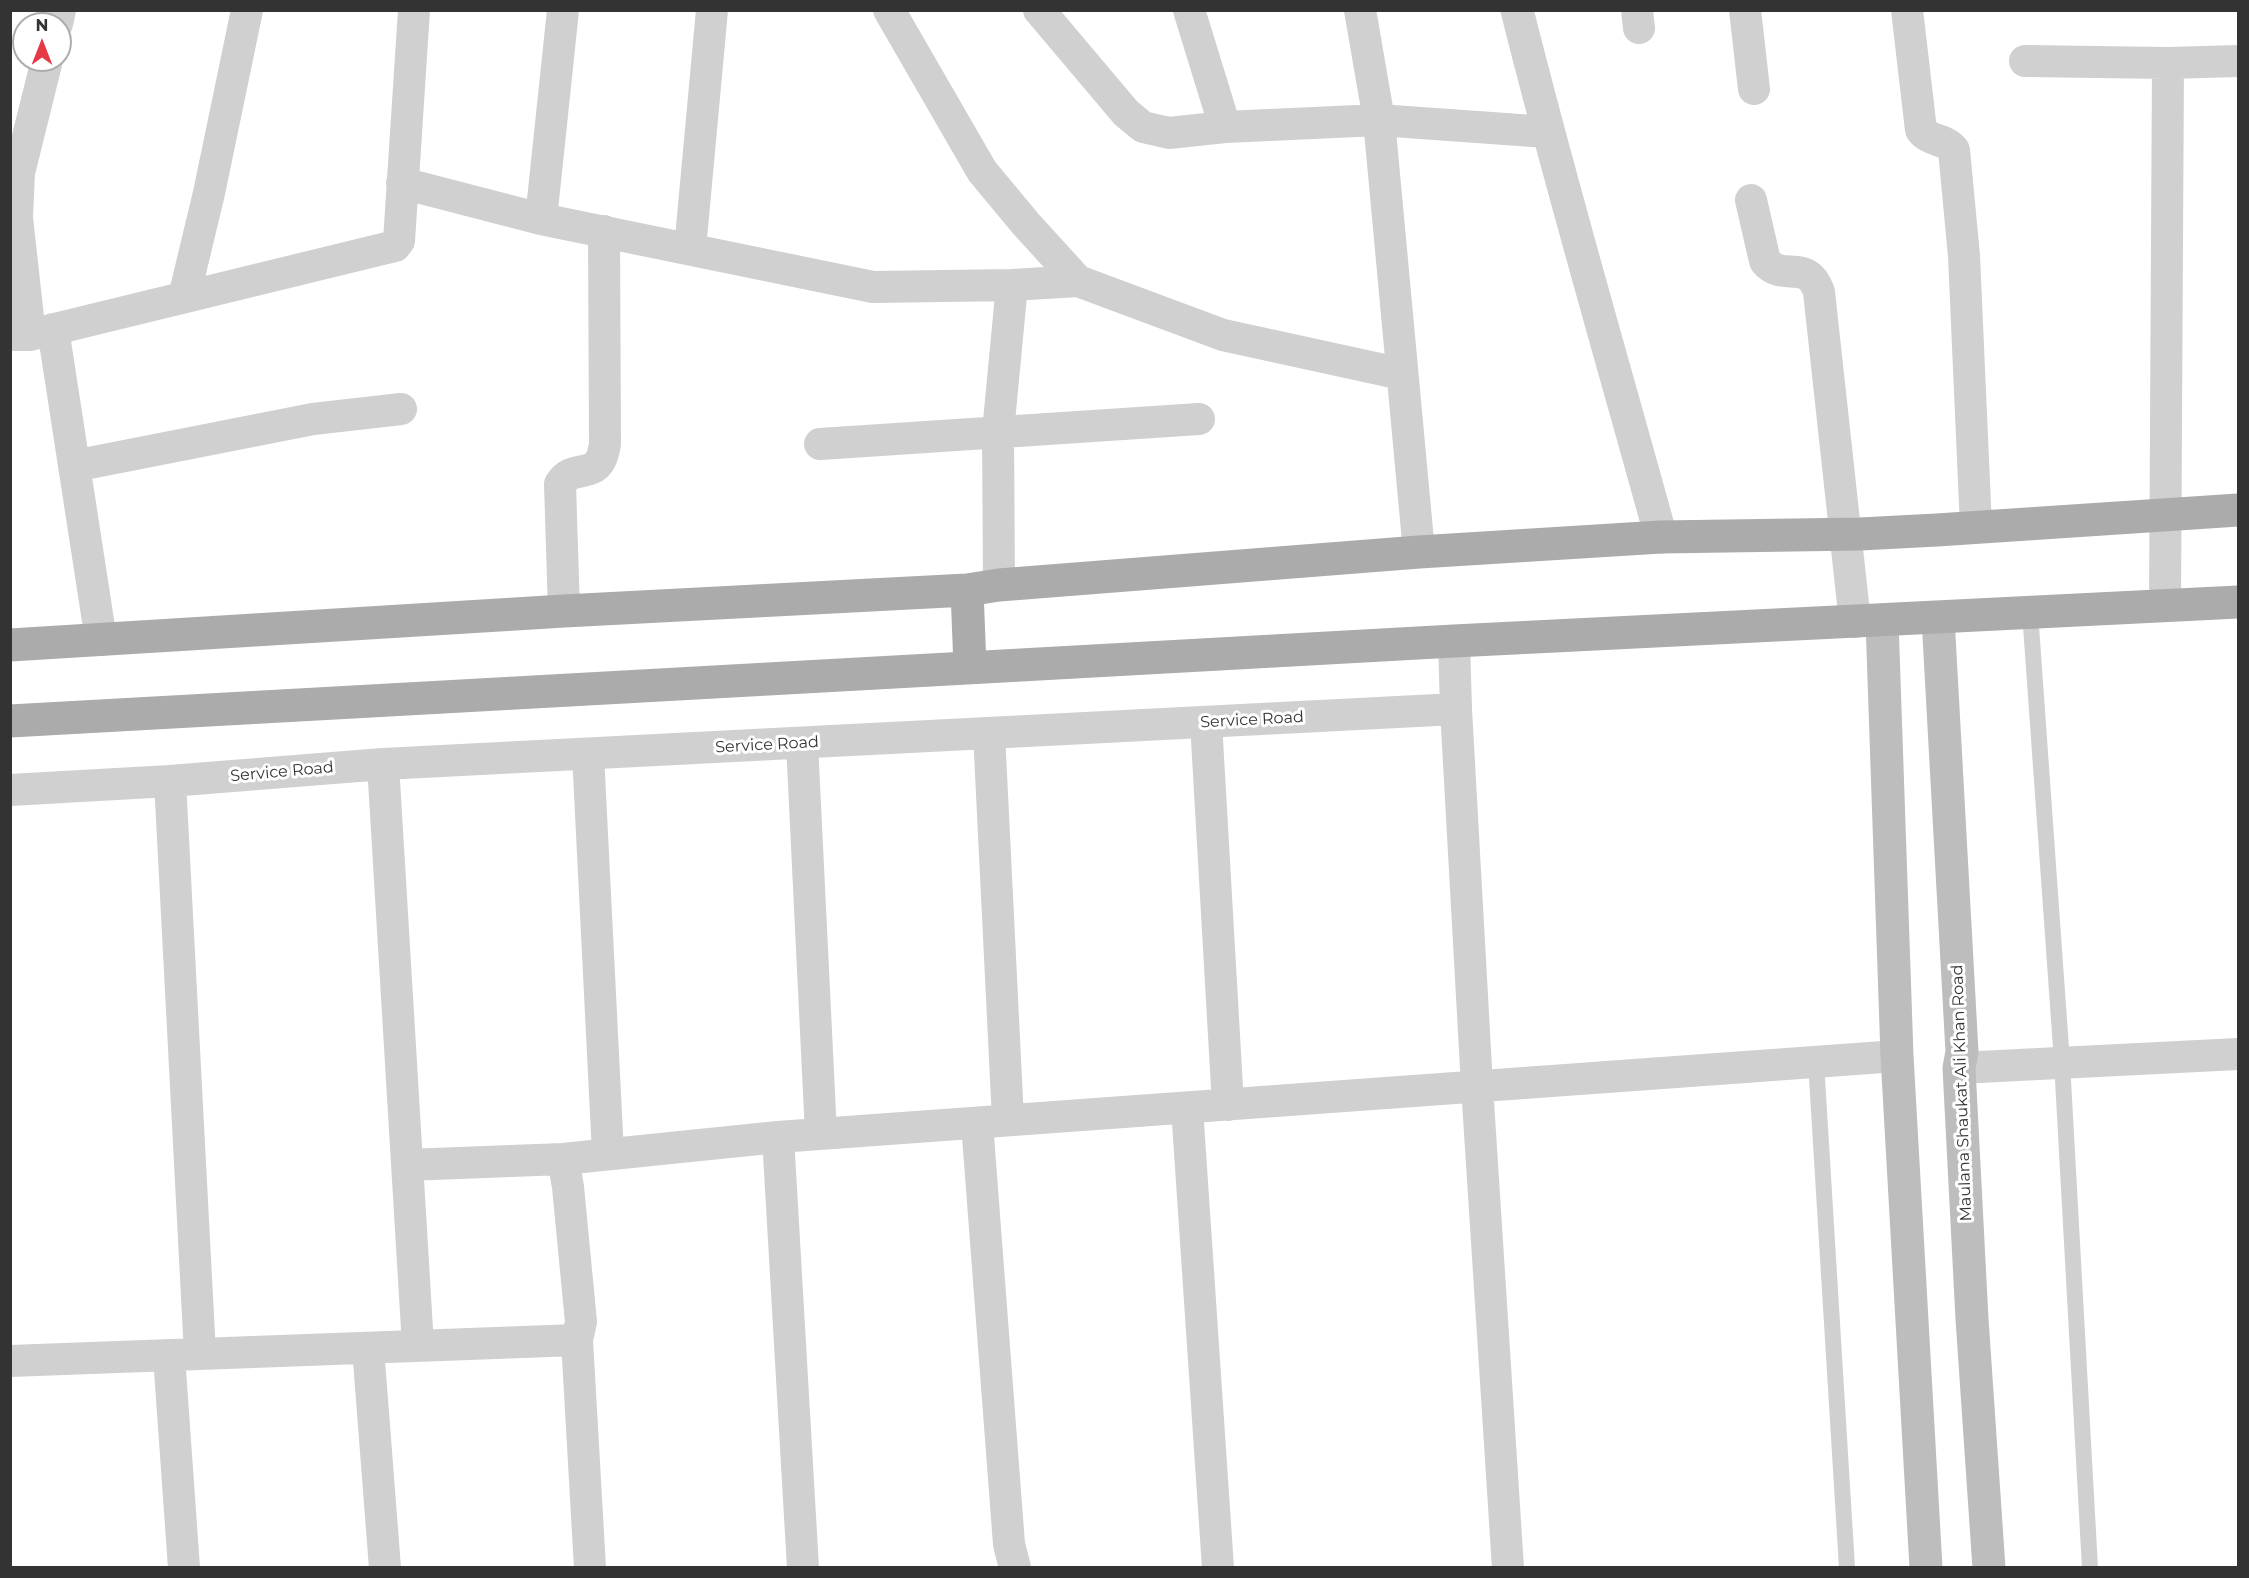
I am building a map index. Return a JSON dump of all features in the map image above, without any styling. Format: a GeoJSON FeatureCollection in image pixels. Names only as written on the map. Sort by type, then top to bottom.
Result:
{"type":"FeatureCollection","features":[{"type":"Feature","properties":{"kind":"main road"},"geometry":{"type":"LineString","coordinates":[[10,645],[564,611],[967,590],[999,585],[1419,552],[1661,537],[1844,533],[1976,527],[2238,510]]}},
{"type":"Feature","properties":{"kind":"main road"},"geometry":{"type":"LineString","coordinates":[[967,590],[970,667]]}},
{"type":"Feature","properties":{"kind":"main road"},"geometry":{"type":"LineString","coordinates":[[10,721],[1454,641],[2238,602]]}},
{"type":"Feature","properties":{"kind":"main road","name":"Maulana Shaukat Ali Khan Road"},"geometry":{"type":"LineString","coordinates":[[1938,618],[1962,1052],[1959,1068],[1972,1319],[1989,1568]]}},
{"type":"Feature","properties":{"kind":"main road"},"geometry":{"type":"LineString","coordinates":[[1869,621],[1897,1056],[1926,1568]]}},
{"type":"Feature","properties":{"kind":"street"},"geometry":{"type":"LineString","coordinates":[[184,297],[209,193],[247,10]]}},
{"type":"Feature","properties":{"kind":"street"},"geometry":{"type":"LineString","coordinates":[[31,333],[395,246],[399,241],[414,10]]}},
{"type":"Feature","properties":{"kind":"street"},"geometry":{"type":"LineString","coordinates":[[541,219],[563,10]]}},
{"type":"Feature","properties":{"kind":"street"},"geometry":{"type":"LineString","coordinates":[[690,249],[712,10]]}},
{"type":"Feature","properties":{"kind":"street"},"geometry":{"type":"LineString","coordinates":[[889,10],[982,171],[1078,281]]}},
{"type":"Feature","properties":{"kind":"street"},"geometry":{"type":"LineString","coordinates":[[1039,10],[1126,113],[1143,127],[1169,133],[1225,126],[1379,120],[1547,132]]}},
{"type":"Feature","properties":{"kind":"street"},"geometry":{"type":"LineString","coordinates":[[1189,10],[1225,126]]}},
{"type":"Feature","properties":{"kind":"street"},"geometry":{"type":"LineString","coordinates":[[1360,10],[1379,120],[1419,552]]}},
{"type":"Feature","properties":{"kind":"street"},"geometry":{"type":"LineString","coordinates":[[1516,10],[1547,132],[1577,231],[1661,537]]}},
{"type":"Feature","properties":{"kind":"street"},"geometry":{"type":"LineString","coordinates":[[1745,10],[1754,89]]}},
{"type":"Feature","properties":{"kind":"street"},"geometry":{"type":"LineString","coordinates":[[1907,10],[1921,130],[1930,138],[1949,144],[1954,150],[1964,256],[1976,527]]}},
{"type":"Feature","properties":{"kind":"street"},"geometry":{"type":"LineString","coordinates":[[2025,61],[2168,63],[2238,61]]}},
{"type":"Feature","properties":{"kind":"street"},"geometry":{"type":"LineString","coordinates":[[2165,606],[2168,63]]}},
{"type":"Feature","properties":{"kind":"street"},"geometry":{"type":"LineString","coordinates":[[44,72],[18,173],[17,218],[31,333],[74,466],[101,640]]}},
{"type":"Feature","properties":{"kind":"street"},"geometry":{"type":"LineString","coordinates":[[402,183],[541,219],[873,287],[1012,285],[1078,281],[1223,335],[1402,374]]}},
{"type":"Feature","properties":{"kind":"street"},"geometry":{"type":"LineString","coordinates":[[1751,200],[1765,261],[1777,270],[1804,272],[1813,279],[1818,292],[1844,533],[1869,621]]}},
{"type":"Feature","properties":{"kind":"street"},"geometry":{"type":"LineString","coordinates":[[564,611],[560,484],[564,477],[597,466],[603,459],[605,444],[604,231]]}},
{"type":"Feature","properties":{"kind":"street"},"geometry":{"type":"LineString","coordinates":[[999,585],[998,432],[1012,285]]}},
{"type":"Feature","properties":{"kind":"street"},"geometry":{"type":"LineString","coordinates":[[74,466],[313,419],[401,409]]}},
{"type":"Feature","properties":{"kind":"street"},"geometry":{"type":"LineString","coordinates":[[820,444],[1199,419]]}},
{"type":"Feature","properties":{"kind":"street"},"geometry":{"type":"LineString","coordinates":[[1454,641],[1477,1086],[1508,1568]]}},
{"type":"Feature","properties":{"kind":"street","name":"Service Road"},"geometry":{"type":"LineString","coordinates":[[10,790],[170,781],[383,764],[1456,709]]}},
{"type":"Feature","properties":{"kind":"street"},"geometry":{"type":"LineString","coordinates":[[1206,722],[1227,1105]]}},
{"type":"Feature","properties":{"kind":"street"},"geometry":{"type":"LineString","coordinates":[[989,733],[1008,1120]]}},
{"type":"Feature","properties":{"kind":"street"},"geometry":{"type":"LineString","coordinates":[[802,743],[821,1134]]}},
{"type":"Feature","properties":{"kind":"street"},"geometry":{"type":"LineString","coordinates":[[588,754],[608,1154]]}},
{"type":"Feature","properties":{"kind":"street"},"geometry":{"type":"LineString","coordinates":[[383,764],[418,1346]]}},
{"type":"Feature","properties":{"kind":"street"},"geometry":{"type":"LineString","coordinates":[[170,781],[200,1354]]}},
{"type":"Feature","properties":{"kind":"street"},"geometry":{"type":"LineString","coordinates":[[1959,1068],[2238,1054]]}},
{"type":"Feature","properties":{"kind":"street"},"geometry":{"type":"LineString","coordinates":[[407,1165],[563,1159],[778,1137],[1897,1056]]}},
{"type":"Feature","properties":{"kind":"street"},"geometry":{"type":"LineString","coordinates":[[1187,1108],[1218,1568]]}},
{"type":"Feature","properties":{"kind":"street"},"geometry":{"type":"LineString","coordinates":[[977,1123],[1009,1544],[1015,1568]]}},
{"type":"Feature","properties":{"kind":"street"},"geometry":{"type":"LineString","coordinates":[[778,1137],[803,1568]]}},
{"type":"Feature","properties":{"kind":"street"},"geometry":{"type":"LineString","coordinates":[[563,1159],[568,1187],[581,1322],[577,1340],[590,1568]]}},
{"type":"Feature","properties":{"kind":"street"},"geometry":{"type":"LineString","coordinates":[[10,1361],[577,1340]]}},
{"type":"Feature","properties":{"kind":"street"},"geometry":{"type":"LineString","coordinates":[[368,1348],[386,1568]]}},
{"type":"Feature","properties":{"kind":"street"},"geometry":{"type":"LineString","coordinates":[[169,1356],[184,1568]]}},
{"type":"Feature","properties":{"kind":"lane"},"geometry":{"type":"LineString","coordinates":[[2030,612],[2062,1062],[2090,1568]]}},
{"type":"Feature","properties":{"kind":"lane"},"geometry":{"type":"LineString","coordinates":[[1816,1062],[1847,1568]]}}]}
